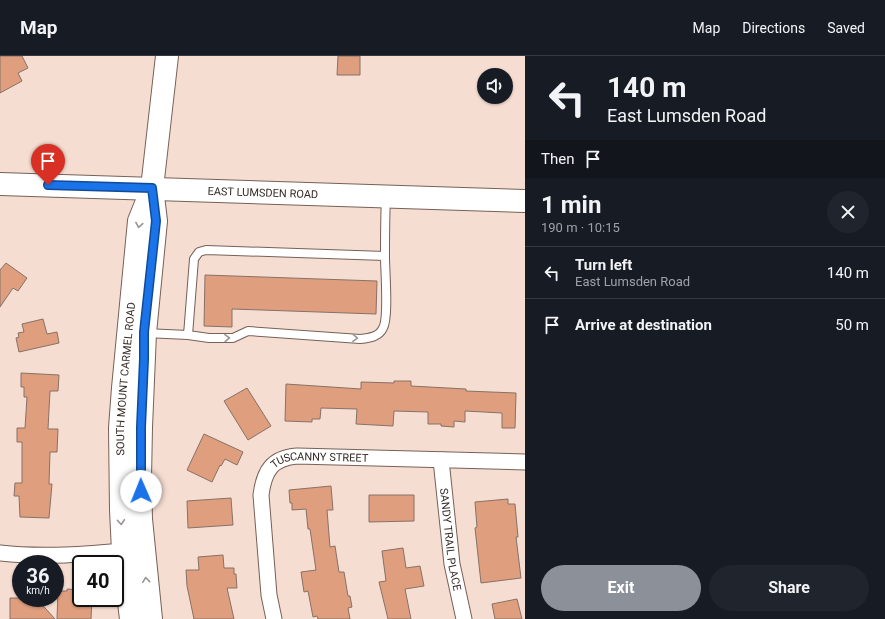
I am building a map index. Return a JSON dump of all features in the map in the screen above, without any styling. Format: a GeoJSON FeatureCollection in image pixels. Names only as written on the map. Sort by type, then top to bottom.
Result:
{"type":"FeatureCollection","features":[{"type":"Feature","properties":{"kind":"street","name":"SOUTH MOUNT CARMEL ROAD"},"geometry":{"type":"LineString","coordinates":[[131,619],[133,550],[140,478],[144,332],[156,221],[152,188],[166,56]]}},
{"type":"Feature","properties":{"kind":"street","name":"EAST LUMSDEN ROAD"},"geometry":{"type":"LineString","coordinates":[[0,184],[525,201]]}},
{"type":"Feature","properties":{"kind":"street","name":"SOUTH MOUNT CARMEL ROAD"},"geometry":{"type":"LineString","coordinates":[[151,619],[133,550],[120,469],[123,388],[139,221],[152,188]]}},
{"type":"Feature","properties":{"kind":"street","name":"TUSCANNY STREET"},"geometry":{"type":"LineString","coordinates":[[274,619],[269,587],[261,495],[262,484],[266,474],[271,466],[278,461],[287,457],[297,456],[525,462]]}},
{"type":"Feature","properties":{"kind":"street","name":"SANDY TRAIL PLACE"},"geometry":{"type":"LineString","coordinates":[[441,460],[452,564],[464,619]]}},
{"type":"Feature","properties":{"kind":"street"},"geometry":{"type":"LineString","coordinates":[[0,553],[49,555],[86,554],[133,550]]}},
{"type":"Feature","properties":{"kind":"lane"},"geometry":{"type":"LineString","coordinates":[[144,332],[208,338],[233,338],[248,331],[360,339],[379,334],[384,326],[386,316],[384,256],[386,196]]}},
{"type":"Feature","properties":{"kind":"lane"},"geometry":{"type":"LineString","coordinates":[[188,335],[194,259],[199,252],[206,250],[384,256]]}},
{"type":"Feature","properties":{"kind":"building"},"geometry":{"type":"Polygon","coordinates":[[[0,56],[22,56],[28,68],[18,73],[22,81],[0,93],[0,56]]]}},
{"type":"Feature","properties":{"kind":"building"},"geometry":{"type":"Polygon","coordinates":[[[338,56],[360,56],[360,75],[337,75],[338,56]]]}},
{"type":"Feature","properties":{"kind":"building"},"geometry":{"type":"Polygon","coordinates":[[[6,263],[27,278],[18,291],[13,288],[0,307],[0,270],[6,263]]]}},
{"type":"Feature","properties":{"kind":"building"},"geometry":{"type":"Polygon","coordinates":[[[205,275],[377,281],[376,314],[232,309],[232,327],[204,326],[205,275]]]}},
{"type":"Feature","properties":{"kind":"building"},"geometry":{"type":"Polygon","coordinates":[[[43,319],[47,334],[57,332],[59,343],[19,352],[16,338],[19,337],[18,333],[24,332],[22,324],[43,319]]]}},
{"type":"Feature","properties":{"kind":"building"},"geometry":{"type":"Polygon","coordinates":[[[21,373],[59,375],[58,391],[50,391],[48,429],[58,429],[57,452],[50,452],[49,484],[52,484],[49,518],[20,517],[19,496],[14,496],[15,483],[22,483],[22,442],[17,442],[17,428],[25,428],[27,397],[24,397],[24,387],[21,387],[21,373]]]}},
{"type":"Feature","properties":{"kind":"building"},"geometry":{"type":"Polygon","coordinates":[[[394,381],[411,381],[411,386],[466,389],[466,391],[516,393],[515,428],[502,428],[502,413],[465,411],[465,422],[454,421],[454,427],[441,426],[441,424],[428,424],[428,412],[394,411],[393,426],[356,424],[357,409],[321,408],[320,419],[312,419],[312,422],[285,421],[286,384],[361,389],[361,382],[394,383],[394,381]]]}},
{"type":"Feature","properties":{"kind":"building"},"geometry":{"type":"Polygon","coordinates":[[[247,388],[271,426],[248,440],[224,401],[247,388]]]}},
{"type":"Feature","properties":{"kind":"building"},"geometry":{"type":"Polygon","coordinates":[[[204,434],[243,452],[237,465],[225,459],[221,466],[220,465],[212,482],[187,470],[204,434]]]}},
{"type":"Feature","properties":{"kind":"building"},"geometry":{"type":"Polygon","coordinates":[[[331,486],[333,510],[327,510],[330,547],[335,546],[339,572],[344,572],[348,596],[350,596],[352,607],[348,608],[350,619],[318,619],[317,616],[313,617],[308,591],[304,592],[301,572],[316,570],[310,529],[308,529],[306,509],[292,510],[292,503],[290,503],[289,490],[331,486]]]}},
{"type":"Feature","properties":{"kind":"building"},"geometry":{"type":"Polygon","coordinates":[[[369,495],[414,495],[414,521],[369,522],[369,495]]]}},
{"type":"Feature","properties":{"kind":"building"},"geometry":{"type":"Polygon","coordinates":[[[231,498],[233,525],[188,528],[187,501],[231,498]]]}},
{"type":"Feature","properties":{"kind":"building"},"geometry":{"type":"Polygon","coordinates":[[[508,499],[508,504],[515,504],[518,537],[516,537],[521,578],[481,583],[475,528],[477,527],[475,502],[508,499]]]}},
{"type":"Feature","properties":{"kind":"building"},"geometry":{"type":"Polygon","coordinates":[[[403,548],[406,568],[420,566],[424,586],[405,589],[411,619],[388,619],[379,582],[386,581],[382,551],[403,548]]]}},
{"type":"Feature","properties":{"kind":"building"},"geometry":{"type":"Polygon","coordinates":[[[223,555],[224,568],[234,568],[234,574],[236,574],[237,588],[227,588],[234,619],[194,619],[187,586],[186,570],[199,570],[198,557],[223,555]]]}},
{"type":"Feature","properties":{"kind":"building"},"geometry":{"type":"Polygon","coordinates":[[[67,589],[72,589],[72,607],[92,607],[91,619],[57,619],[57,607],[64,607],[64,591],[67,591],[67,589]]]}},
{"type":"Feature","properties":{"kind":"building"},"geometry":{"type":"Polygon","coordinates":[[[10,598],[12,598],[12,607],[44,607],[55,619],[10,619],[10,598]]]}},
{"type":"Feature","properties":{"kind":"building"},"geometry":{"type":"Polygon","coordinates":[[[517,599],[522,619],[495,619],[492,604],[517,599]]]}},
{"type":"Feature","properties":{"kind":"route"},"geometry":{"type":"LineString","coordinates":[[48,185],[152,188],[156,221],[144,332],[140,478],[141,491]]}}]}
